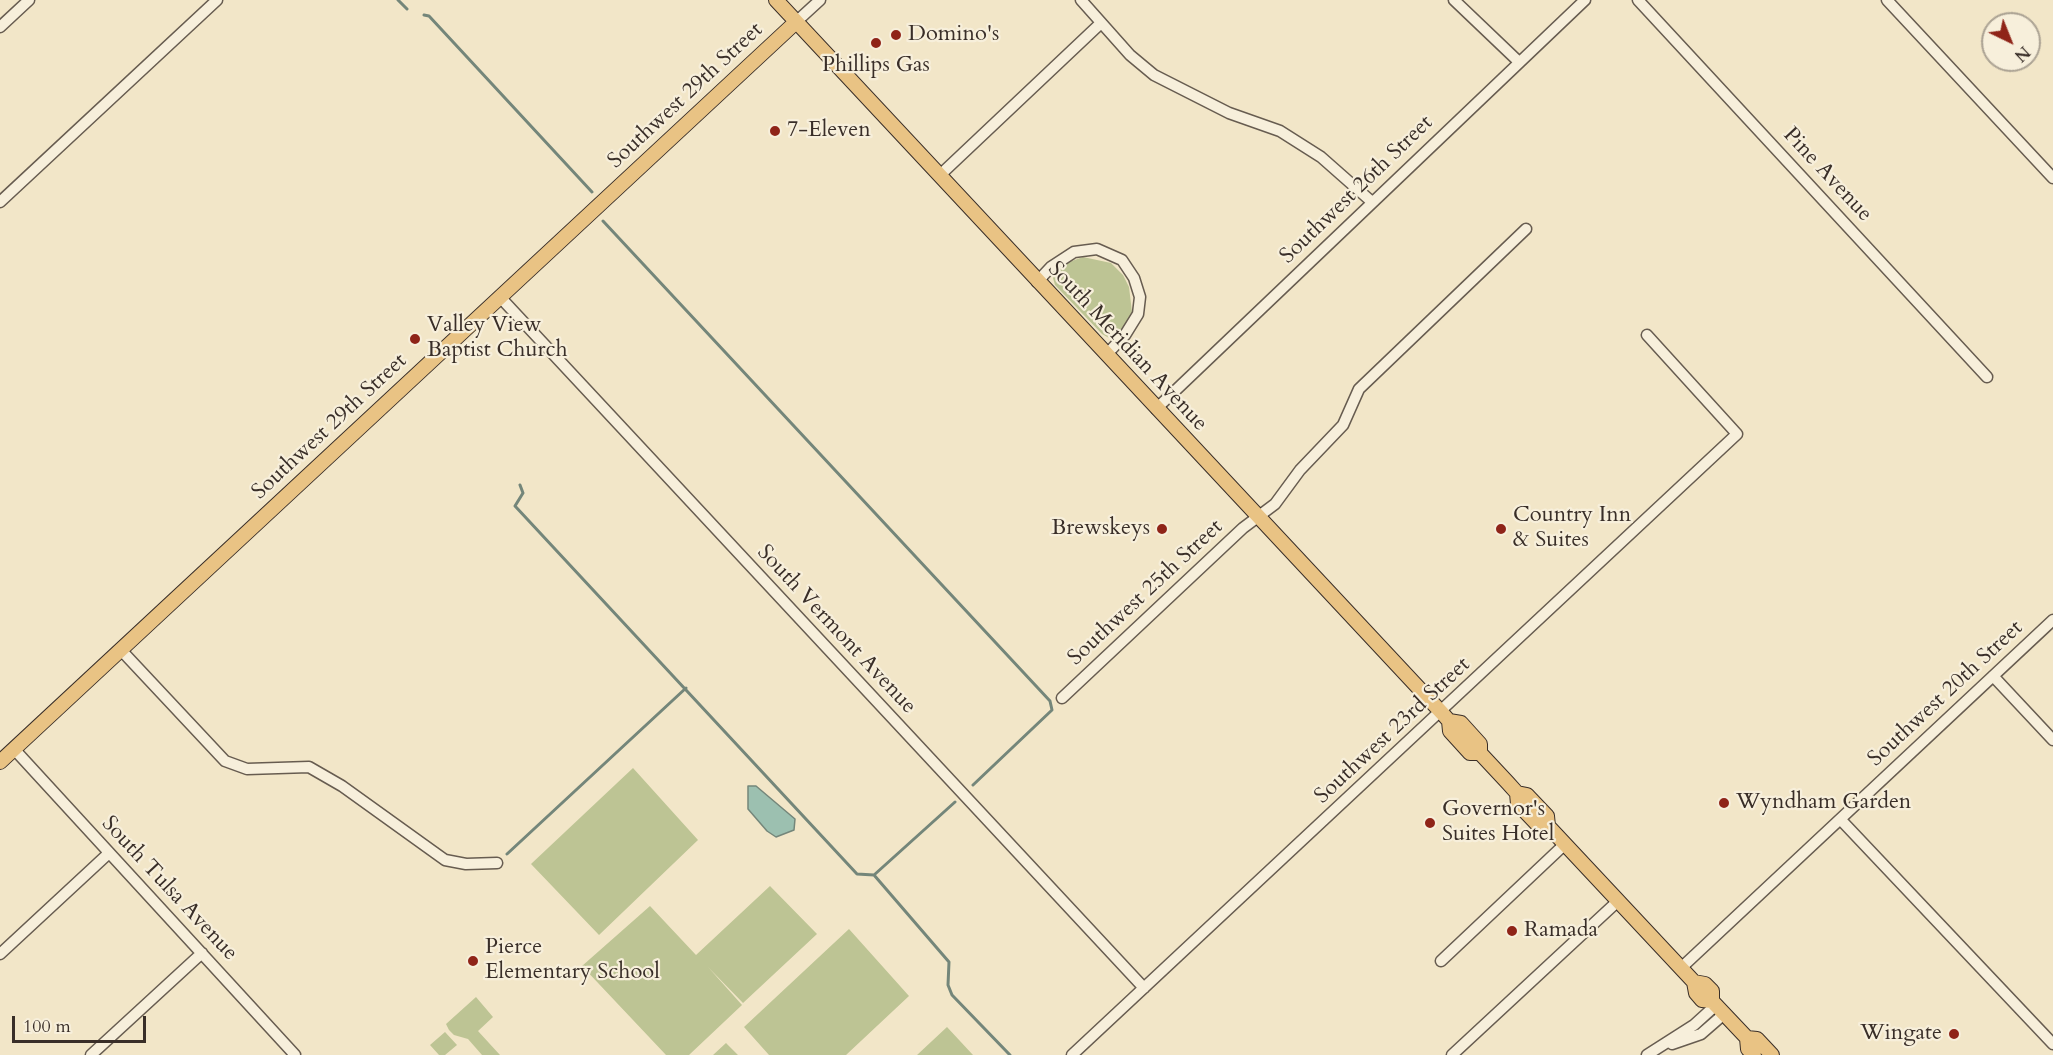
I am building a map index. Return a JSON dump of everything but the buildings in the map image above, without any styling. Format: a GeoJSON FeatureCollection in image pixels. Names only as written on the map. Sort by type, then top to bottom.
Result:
{"type":"FeatureCollection","features":[{"type":"Feature","properties":{"kind":"main road","name":"South Meridian Avenue"},"geometry":{"type":"LineString","coordinates":[[776,0],[1445,717],[1461,723],[1480,744],[1480,753],[1517,794],[1527,795],[1534,802],[1547,816],[1548,826],[1694,982],[1705,984],[1712,991],[1717,1007],[1747,1038],[1748,1049],[1754,1055]]}},
{"type":"Feature","properties":{"kind":"main road","name":"Southwest 29th Street"},"geometry":{"type":"LineString","coordinates":[[0,762],[796,22]]}},
{"type":"Feature","properties":{"kind":"main road","name":"South Meridian Avenue"},"geometry":{"type":"LineString","coordinates":[[1747,1038],[1757,1039],[1772,1055]]}},
{"type":"Feature","properties":{"kind":"street"},"geometry":{"type":"LineString","coordinates":[[0,27],[29,0]]}},
{"type":"Feature","properties":{"kind":"street"},"geometry":{"type":"LineString","coordinates":[[0,202],[217,0]]}},
{"type":"Feature","properties":{"kind":"street","name":"Southwest 29th Street"},"geometry":{"type":"LineString","coordinates":[[796,22],[820,0]]}},
{"type":"Feature","properties":{"kind":"street"},"geometry":{"type":"LineString","coordinates":[[1081,0],[1154,75],[1229,113],[1287,135],[1329,163],[1372,202]]}},
{"type":"Feature","properties":{"kind":"street"},"geometry":{"type":"LineString","coordinates":[[1454,0],[1519,62]]}},
{"type":"Feature","properties":{"kind":"street","name":"Southwest 26th Street"},"geometry":{"type":"LineString","coordinates":[[1156,409],[1585,0]]}},
{"type":"Feature","properties":{"kind":"street","name":"Pine Avenue"},"geometry":{"type":"LineString","coordinates":[[1638,0],[1987,377]]}},
{"type":"Feature","properties":{"kind":"street"},"geometry":{"type":"LineString","coordinates":[[1887,0],[2053,178]]}},
{"type":"Feature","properties":{"kind":"street"},"geometry":{"type":"LineString","coordinates":[[939,177],[1101,23]]}},
{"type":"Feature","properties":{"kind":"street","name":"Southwest 25th Street"},"geometry":{"type":"LineString","coordinates":[[1062,698],[1258,516],[1275,504],[1300,470],[1343,425],[1359,389],[1526,229]]}},
{"type":"Feature","properties":{"kind":"street"},"geometry":{"type":"LineString","coordinates":[[1037,282],[1051,267],[1074,252],[1097,249],[1122,261],[1134,278],[1140,297],[1137,314],[1125,335],[1106,355]]}},
{"type":"Feature","properties":{"kind":"street","name":"South Vermont Avenue"},"geometry":{"type":"LineString","coordinates":[[500,297],[1144,987]]}},
{"type":"Feature","properties":{"kind":"street","name":"Southwest 23rd Street"},"geometry":{"type":"LineString","coordinates":[[1072,1055],[1144,987],[1445,717],[1737,434],[1647,335]]}},
{"type":"Feature","properties":{"kind":"street","name":"Southwest 20th Street"},"geometry":{"type":"LineString","coordinates":[[1681,968],[2053,620]]}},
{"type":"Feature","properties":{"kind":"street"},"geometry":{"type":"LineString","coordinates":[[121,650],[225,761],[247,769],[299,765],[316,770],[342,786],[433,854],[445,860],[490,866]]}},
{"type":"Feature","properties":{"kind":"street"},"geometry":{"type":"LineString","coordinates":[[1993,676],[2053,740]]}},
{"type":"Feature","properties":{"kind":"street","name":"South Tulsa Avenue"},"geometry":{"type":"LineString","coordinates":[[14,749],[292,1054]]}},
{"type":"Feature","properties":{"kind":"street"},"geometry":{"type":"LineString","coordinates":[[1841,820],[2053,1044]]}},
{"type":"Feature","properties":{"kind":"street"},"geometry":{"type":"LineString","coordinates":[[1441,961],[1564,844]]}},
{"type":"Feature","properties":{"kind":"street"},"geometry":{"type":"LineString","coordinates":[[0,954],[109,854]]}},
{"type":"Feature","properties":{"kind":"street"},"geometry":{"type":"LineString","coordinates":[[1452,1055],[1618,901]]}},
{"type":"Feature","properties":{"kind":"street"},"geometry":{"type":"LineString","coordinates":[[91,1055],[202,953]]}},
{"type":"Feature","properties":{"kind":"street"},"geometry":{"type":"LineString","coordinates":[[1647,1055],[1694,1025],[1717,1007]]}},
{"type":"Feature","properties":{"kind":"shaded area"},"geometry":{"type":"Polygon","coordinates":[[[1083,257],[1111,263],[1123,275],[1129,287],[1132,312],[1123,331],[1116,336],[1109,338],[1102,334],[1055,285],[1053,278],[1058,266],[1083,257]]]}},
{"type":"Feature","properties":{"kind":"shaded area"},"geometry":{"type":"Polygon","coordinates":[[[633,768],[698,840],[599,935],[531,864],[633,768]]]}},
{"type":"Feature","properties":{"kind":"shaded area"},"geometry":{"type":"Polygon","coordinates":[[[748,786],[756,786],[795,819],[794,830],[776,837],[767,831],[748,809],[748,786]]]}},
{"type":"Feature","properties":{"kind":"shaded area"},"geometry":{"type":"Polygon","coordinates":[[[770,886],[817,934],[743,1003],[708,967],[742,1005],[689,1055],[666,1055],[582,966],[650,906],[696,955],[770,886]]]}},
{"type":"Feature","properties":{"kind":"shaded area"},"geometry":{"type":"Polygon","coordinates":[[[849,929],[909,996],[846,1055],[769,1055],[744,1027],[849,929]]]}},
{"type":"Feature","properties":{"kind":"shaded area"},"geometry":{"type":"Polygon","coordinates":[[[476,997],[493,1017],[478,1031],[500,1055],[482,1055],[468,1039],[454,1035],[446,1024],[476,997]]]}},
{"type":"Feature","properties":{"kind":"shaded area"},"geometry":{"type":"Polygon","coordinates":[[[947,1027],[973,1055],[917,1055],[947,1027]]]}},
{"type":"Feature","properties":{"kind":"shaded area"},"geometry":{"type":"Polygon","coordinates":[[[445,1032],[457,1045],[445,1055],[439,1055],[430,1045],[445,1032]]]}},
{"type":"Feature","properties":{"kind":"shaded area"},"geometry":{"type":"Polygon","coordinates":[[[726,1043],[738,1055],[713,1055],[726,1043]]]}},
{"type":"Feature","properties":{"kind":"waterway"},"geometry":{"type":"LineString","coordinates":[[398,0],[407,9]]}},
{"type":"Feature","properties":{"kind":"waterway"},"geometry":{"type":"LineString","coordinates":[[424,15],[429,16],[592,192]]}},
{"type":"Feature","properties":{"kind":"waterway"},"geometry":{"type":"LineString","coordinates":[[603,221],[1050,701],[1052,710],[973,785]]}},
{"type":"Feature","properties":{"kind":"waterway"},"geometry":{"type":"LineString","coordinates":[[520,485],[523,493],[515,506],[857,874],[874,875],[949,962],[948,985],[952,995],[1010,1055]]}},
{"type":"Feature","properties":{"kind":"waterway"},"geometry":{"type":"LineString","coordinates":[[507,854],[686,688]]}},
{"type":"Feature","properties":{"kind":"waterway"},"geometry":{"type":"LineString","coordinates":[[874,875],[955,802]]}},
{"type":"Feature","properties":{"kind":"place","name":"Domino's"},"geometry":{"type":"Point","coordinates":[896,35]}},
{"type":"Feature","properties":{"kind":"place","name":"Phillips Gas"},"geometry":{"type":"Point","coordinates":[876,43]}},
{"type":"Feature","properties":{"kind":"place","name":"7-Eleven"},"geometry":{"type":"Point","coordinates":[775,131]}},
{"type":"Feature","properties":{"kind":"place","name":"Valley View Baptist Church"},"geometry":{"type":"Point","coordinates":[415,339]}},
{"type":"Feature","properties":{"kind":"place","name":"Brewskeys"},"geometry":{"type":"Point","coordinates":[1162,529]}},
{"type":"Feature","properties":{"kind":"place","name":"Country Inn & Suites"},"geometry":{"type":"Point","coordinates":[1501,529]}},
{"type":"Feature","properties":{"kind":"place","name":"Wyndham Garden"},"geometry":{"type":"Point","coordinates":[1724,803]}},
{"type":"Feature","properties":{"kind":"place","name":"Governor's Suites Hotel"},"geometry":{"type":"Point","coordinates":[1430,823]}},
{"type":"Feature","properties":{"kind":"place","name":"Ramada"},"geometry":{"type":"Point","coordinates":[1512,931]}},
{"type":"Feature","properties":{"kind":"place","name":"Pierce Elementary School"},"geometry":{"type":"Point","coordinates":[473,961]}},
{"type":"Feature","properties":{"kind":"place","name":"Wingate"},"geometry":{"type":"Point","coordinates":[1954,1034]}}]}
